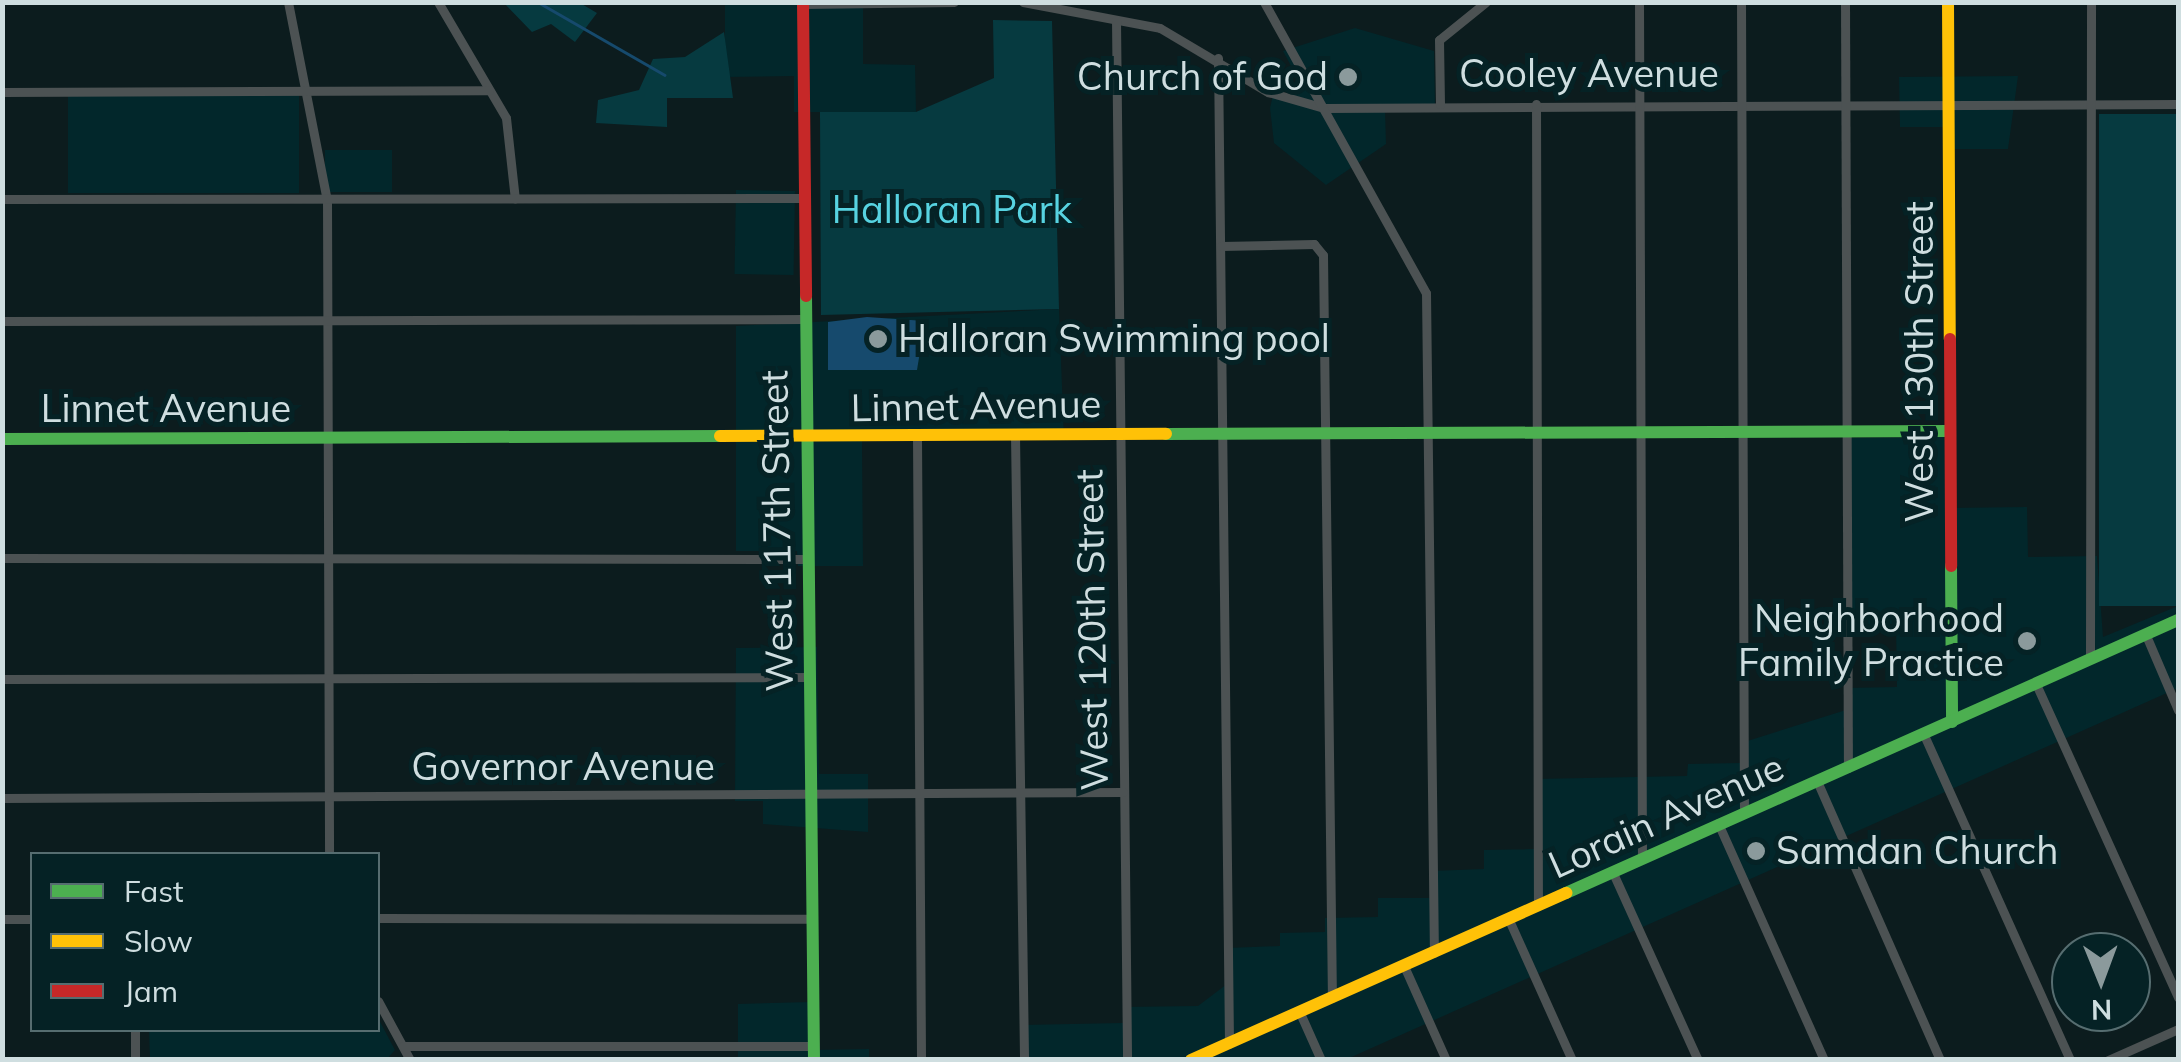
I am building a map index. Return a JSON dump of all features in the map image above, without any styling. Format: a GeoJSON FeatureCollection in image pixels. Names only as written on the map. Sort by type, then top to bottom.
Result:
{"type":"FeatureCollection","features":[{"type":"Feature","properties":{"kind":"main road","name":"West 130th Street"},"geometry":{"type":"LineString","coordinates":[[1948,2],[1952,722]]}},
{"type":"Feature","properties":{"kind":"main road","name":"West 117th Street"},"geometry":{"type":"LineString","coordinates":[[802,3],[814,1053]]}},
{"type":"Feature","properties":{"kind":"main road","name":"Linnet Avenue"},"geometry":{"type":"LineString","coordinates":[[2,440],[1950,432]]}},
{"type":"Feature","properties":{"kind":"main road","name":"Lorain Avenue"},"geometry":{"type":"LineString","coordinates":[[1193,1059],[2174,620]]}},
{"type":"Feature","properties":{"kind":"street"},"geometry":{"type":"LineString","coordinates":[[288,2],[326,200],[330,852]]}},
{"type":"Feature","properties":{"kind":"street"},"geometry":{"type":"LineString","coordinates":[[438,2],[450,14],[514,145],[515,198]]}},
{"type":"Feature","properties":{"kind":"street"},"geometry":{"type":"LineString","coordinates":[[802,3],[954,2]]}},
{"type":"Feature","properties":{"kind":"street","name":"Cooley Avenue"},"geometry":{"type":"LineString","coordinates":[[1023,2],[1160,28],[1285,100],[1324,108],[1640,103],[2178,104]]}},
{"type":"Feature","properties":{"kind":"street"},"geometry":{"type":"LineString","coordinates":[[1264,2],[1426,294],[1434,953]]}},
{"type":"Feature","properties":{"kind":"street"},"geometry":{"type":"LineString","coordinates":[[1440,104],[1439,40],[1486,2]]}},
{"type":"Feature","properties":{"kind":"street"},"geometry":{"type":"LineString","coordinates":[[1640,2],[1642,859]]}},
{"type":"Feature","properties":{"kind":"street"},"geometry":{"type":"LineString","coordinates":[[1740,2],[1744,812]]}},
{"type":"Feature","properties":{"kind":"street"},"geometry":{"type":"LineString","coordinates":[[1845,2],[1848,768]]}},
{"type":"Feature","properties":{"kind":"street"},"geometry":{"type":"LineString","coordinates":[[2090,2],[2090,659]]}},
{"type":"Feature","properties":{"kind":"street","name":"West 120th Street"},"geometry":{"type":"LineString","coordinates":[[1116,20],[1127,1060]]}},
{"type":"Feature","properties":{"kind":"street"},"geometry":{"type":"LineString","coordinates":[[1218,58],[1230,1044]]}},
{"type":"Feature","properties":{"kind":"street"},"geometry":{"type":"LineString","coordinates":[[2,92],[489,90]]}},
{"type":"Feature","properties":{"kind":"street"},"geometry":{"type":"LineString","coordinates":[[1536,104],[1538,906]]}},
{"type":"Feature","properties":{"kind":"street"},"geometry":{"type":"LineString","coordinates":[[2,198],[804,198]]}},
{"type":"Feature","properties":{"kind":"street"},"geometry":{"type":"LineString","coordinates":[[1221,246],[1314,244],[1323,255],[1332,998]]}},
{"type":"Feature","properties":{"kind":"street"},"geometry":{"type":"LineString","coordinates":[[2,321],[805,319]]}},
{"type":"Feature","properties":{"kind":"street"},"geometry":{"type":"LineString","coordinates":[[1014,435],[1024,1060]]}},
{"type":"Feature","properties":{"kind":"street"},"geometry":{"type":"LineString","coordinates":[[917,437],[921,1060]]}},
{"type":"Feature","properties":{"kind":"street"},"geometry":{"type":"LineString","coordinates":[[2,558],[808,559]]}},
{"type":"Feature","properties":{"kind":"street"},"geometry":{"type":"LineString","coordinates":[[2145,633],[2178,710]]}},
{"type":"Feature","properties":{"kind":"street"},"geometry":{"type":"LineString","coordinates":[[2,678],[809,677]]}},
{"type":"Feature","properties":{"kind":"street"},"geometry":{"type":"LineString","coordinates":[[2036,684],[2178,997]]}},
{"type":"Feature","properties":{"kind":"street"},"geometry":{"type":"LineString","coordinates":[[1924,735],[2070,1060]]}},
{"type":"Feature","properties":{"kind":"street"},"geometry":{"type":"LineString","coordinates":[[1817,781],[1940,1060]]}},
{"type":"Feature","properties":{"kind":"street","name":"Governor Avenue"},"geometry":{"type":"LineString","coordinates":[[2,798],[1124,792]]}},
{"type":"Feature","properties":{"kind":"street"},"geometry":{"type":"LineString","coordinates":[[1718,823],[1824,1060]]}},
{"type":"Feature","properties":{"kind":"street"},"geometry":{"type":"LineString","coordinates":[[1613,873],[1698,1060]]}},
{"type":"Feature","properties":{"kind":"street"},"geometry":{"type":"LineString","coordinates":[[2,918],[30,918]]}},
{"type":"Feature","properties":{"kind":"street"},"geometry":{"type":"LineString","coordinates":[[380,918],[812,920]]}},
{"type":"Feature","properties":{"kind":"street"},"geometry":{"type":"LineString","coordinates":[[1509,920],[1572,1060]]}},
{"type":"Feature","properties":{"kind":"street"},"geometry":{"type":"LineString","coordinates":[[1404,966],[1446,1060]]}},
{"type":"Feature","properties":{"kind":"street"},"geometry":{"type":"LineString","coordinates":[[380,1005],[410,1060]]}},
{"type":"Feature","properties":{"kind":"street"},"geometry":{"type":"LineString","coordinates":[[1300,1013],[1321,1060]]}},
{"type":"Feature","properties":{"kind":"street"},"geometry":{"type":"LineString","coordinates":[[2108,1060],[2178,1029]]}},
{"type":"Feature","properties":{"kind":"street"},"geometry":{"type":"LineString","coordinates":[[134,1032],[135,1060]]}},
{"type":"Feature","properties":{"kind":"street"},"geometry":{"type":"LineString","coordinates":[[402,1046],[814,1053]]}},
{"type":"Feature","properties":{"kind":"shaded area"},"geometry":{"type":"Polygon","coordinates":[[[725,3],[863,5],[863,64],[915,65],[916,112],[794,112],[794,76],[725,77],[725,3]]]}},
{"type":"Feature","properties":{"kind":"shaded area"},"geometry":{"type":"Polygon","coordinates":[[[1355,28],[1434,51],[1435,109],[1385,110],[1386,144],[1326,185],[1274,143],[1270,108],[1274,91],[1288,95],[1299,81],[1283,51],[1355,28]]]}},
{"type":"Feature","properties":{"kind":"shaded area"},"geometry":{"type":"Polygon","coordinates":[[[2018,76],[2008,149],[1944,149],[1944,127],[1900,127],[1899,77],[2018,76]]]}},
{"type":"Feature","properties":{"kind":"shaded area"},"geometry":{"type":"Polygon","coordinates":[[[68,94],[299,94],[299,193],[68,193],[68,94]]]}},
{"type":"Feature","properties":{"kind":"shaded area"},"geometry":{"type":"Polygon","coordinates":[[[325,150],[392,150],[392,192],[325,192],[325,150]]]}},
{"type":"Feature","properties":{"kind":"shaded area"},"geometry":{"type":"Polygon","coordinates":[[[736,190],[795,191],[794,275],[735,274],[736,190]]]}},
{"type":"Feature","properties":{"kind":"shaded area"},"geometry":{"type":"Polygon","coordinates":[[[1059,309],[1064,438],[862,441],[863,566],[798,566],[797,551],[736,551],[736,326],[1059,309]]]}},
{"type":"Feature","properties":{"kind":"shaded area","name":"Halloran Swimming pool"},"geometry":{"type":"Polygon","coordinates":[[[867,317],[925,321],[917,370],[828,370],[828,322],[867,317]]]}},
{"type":"Feature","properties":{"kind":"shaded area"},"geometry":{"type":"Polygon","coordinates":[[[1947,437],[1947,508],[2027,507],[2028,557],[2097,556],[2103,637],[2178,606],[2178,688],[1347,1059],[1022,1059],[1021,1025],[1123,1023],[1123,1007],[1198,1006],[1227,984],[1227,948],[1280,946],[1280,933],[1325,932],[1325,918],[1378,917],[1378,898],[1431,898],[1431,871],[1484,869],[1484,850],[1535,849],[1535,779],[1687,776],[1688,764],[1741,763],[1741,743],[1846,710],[1846,688],[1897,687],[1896,624],[1851,625],[1850,438],[1947,437]]]}},
{"type":"Feature","properties":{"kind":"shaded area"},"geometry":{"type":"Polygon","coordinates":[[[817,647],[819,774],[868,774],[868,832],[763,824],[763,801],[735,801],[736,648],[817,647]]]}},
{"type":"Feature","properties":{"kind":"shaded area"},"geometry":{"type":"Polygon","coordinates":[[[811,1002],[812,1050],[869,1049],[869,1059],[738,1059],[738,1004],[811,1002]]]}},
{"type":"Feature","properties":{"kind":"shaded area"},"geometry":{"type":"Polygon","coordinates":[[[380,1022],[395,1050],[387,1059],[150,1059],[149,1032],[380,1032],[380,1022]]]}},
{"type":"Feature","properties":{"kind":"green space"},"geometry":{"type":"Polygon","coordinates":[[[504,3],[580,3],[597,13],[575,42],[551,24],[532,32],[504,3]]]}},
{"type":"Feature","properties":{"kind":"green space","name":"Halloran Park"},"geometry":{"type":"Polygon","coordinates":[[[993,20],[1052,21],[1059,309],[821,315],[820,112],[916,112],[994,78],[993,20]]]}},
{"type":"Feature","properties":{"kind":"green space"},"geometry":{"type":"Polygon","coordinates":[[[724,32],[733,98],[667,98],[667,127],[596,123],[598,100],[639,90],[653,59],[685,57],[724,32]]]}},
{"type":"Feature","properties":{"kind":"green space"},"geometry":{"type":"Polygon","coordinates":[[[2099,114],[2178,114],[2178,606],[2099,606],[2099,114]]]}},
{"type":"Feature","properties":{"kind":"waterway"},"geometry":{"type":"LineString","coordinates":[[538,2],[665,75]]}},
{"type":"Feature","properties":{"kind":"traffic: fast"},"geometry":{"type":"LineString","coordinates":[[806,296],[814,1060]]}},
{"type":"Feature","properties":{"kind":"traffic: fast"},"geometry":{"type":"LineString","coordinates":[[1166,434],[1950,431]]}},
{"type":"Feature","properties":{"kind":"traffic: fast"},"geometry":{"type":"LineString","coordinates":[[2,439],[720,436]]}},
{"type":"Feature","properties":{"kind":"traffic: fast"},"geometry":{"type":"LineString","coordinates":[[1951,566],[1952,722]]}},
{"type":"Feature","properties":{"kind":"traffic: fast"},"geometry":{"type":"LineString","coordinates":[[1566,893],[2178,620]]}},
{"type":"Feature","properties":{"kind":"traffic: slow"},"geometry":{"type":"LineString","coordinates":[[1948,2],[1950,339]]}},
{"type":"Feature","properties":{"kind":"traffic: slow"},"geometry":{"type":"LineString","coordinates":[[720,436],[1166,434]]}},
{"type":"Feature","properties":{"kind":"traffic: slow"},"geometry":{"type":"LineString","coordinates":[[1191,1060],[1566,893]]}},
{"type":"Feature","properties":{"kind":"traffic: jam"},"geometry":{"type":"LineString","coordinates":[[803,2],[806,296]]}},
{"type":"Feature","properties":{"kind":"traffic: jam"},"geometry":{"type":"LineString","coordinates":[[1950,339],[1951,566]]}},
{"type":"Feature","properties":{"kind":"place","name":"Church of God"},"geometry":{"type":"Point","coordinates":[1348,77]}},
{"type":"Feature","properties":{"kind":"place","name":"Halloran Swimming pool"},"geometry":{"type":"Point","coordinates":[878,339]}},
{"type":"Feature","properties":{"kind":"place","name":"Neighborhood Family Practice"},"geometry":{"type":"Point","coordinates":[2027,641]}},
{"type":"Feature","properties":{"kind":"place","name":"Samdan Church"},"geometry":{"type":"Point","coordinates":[1756,851]}}]}
